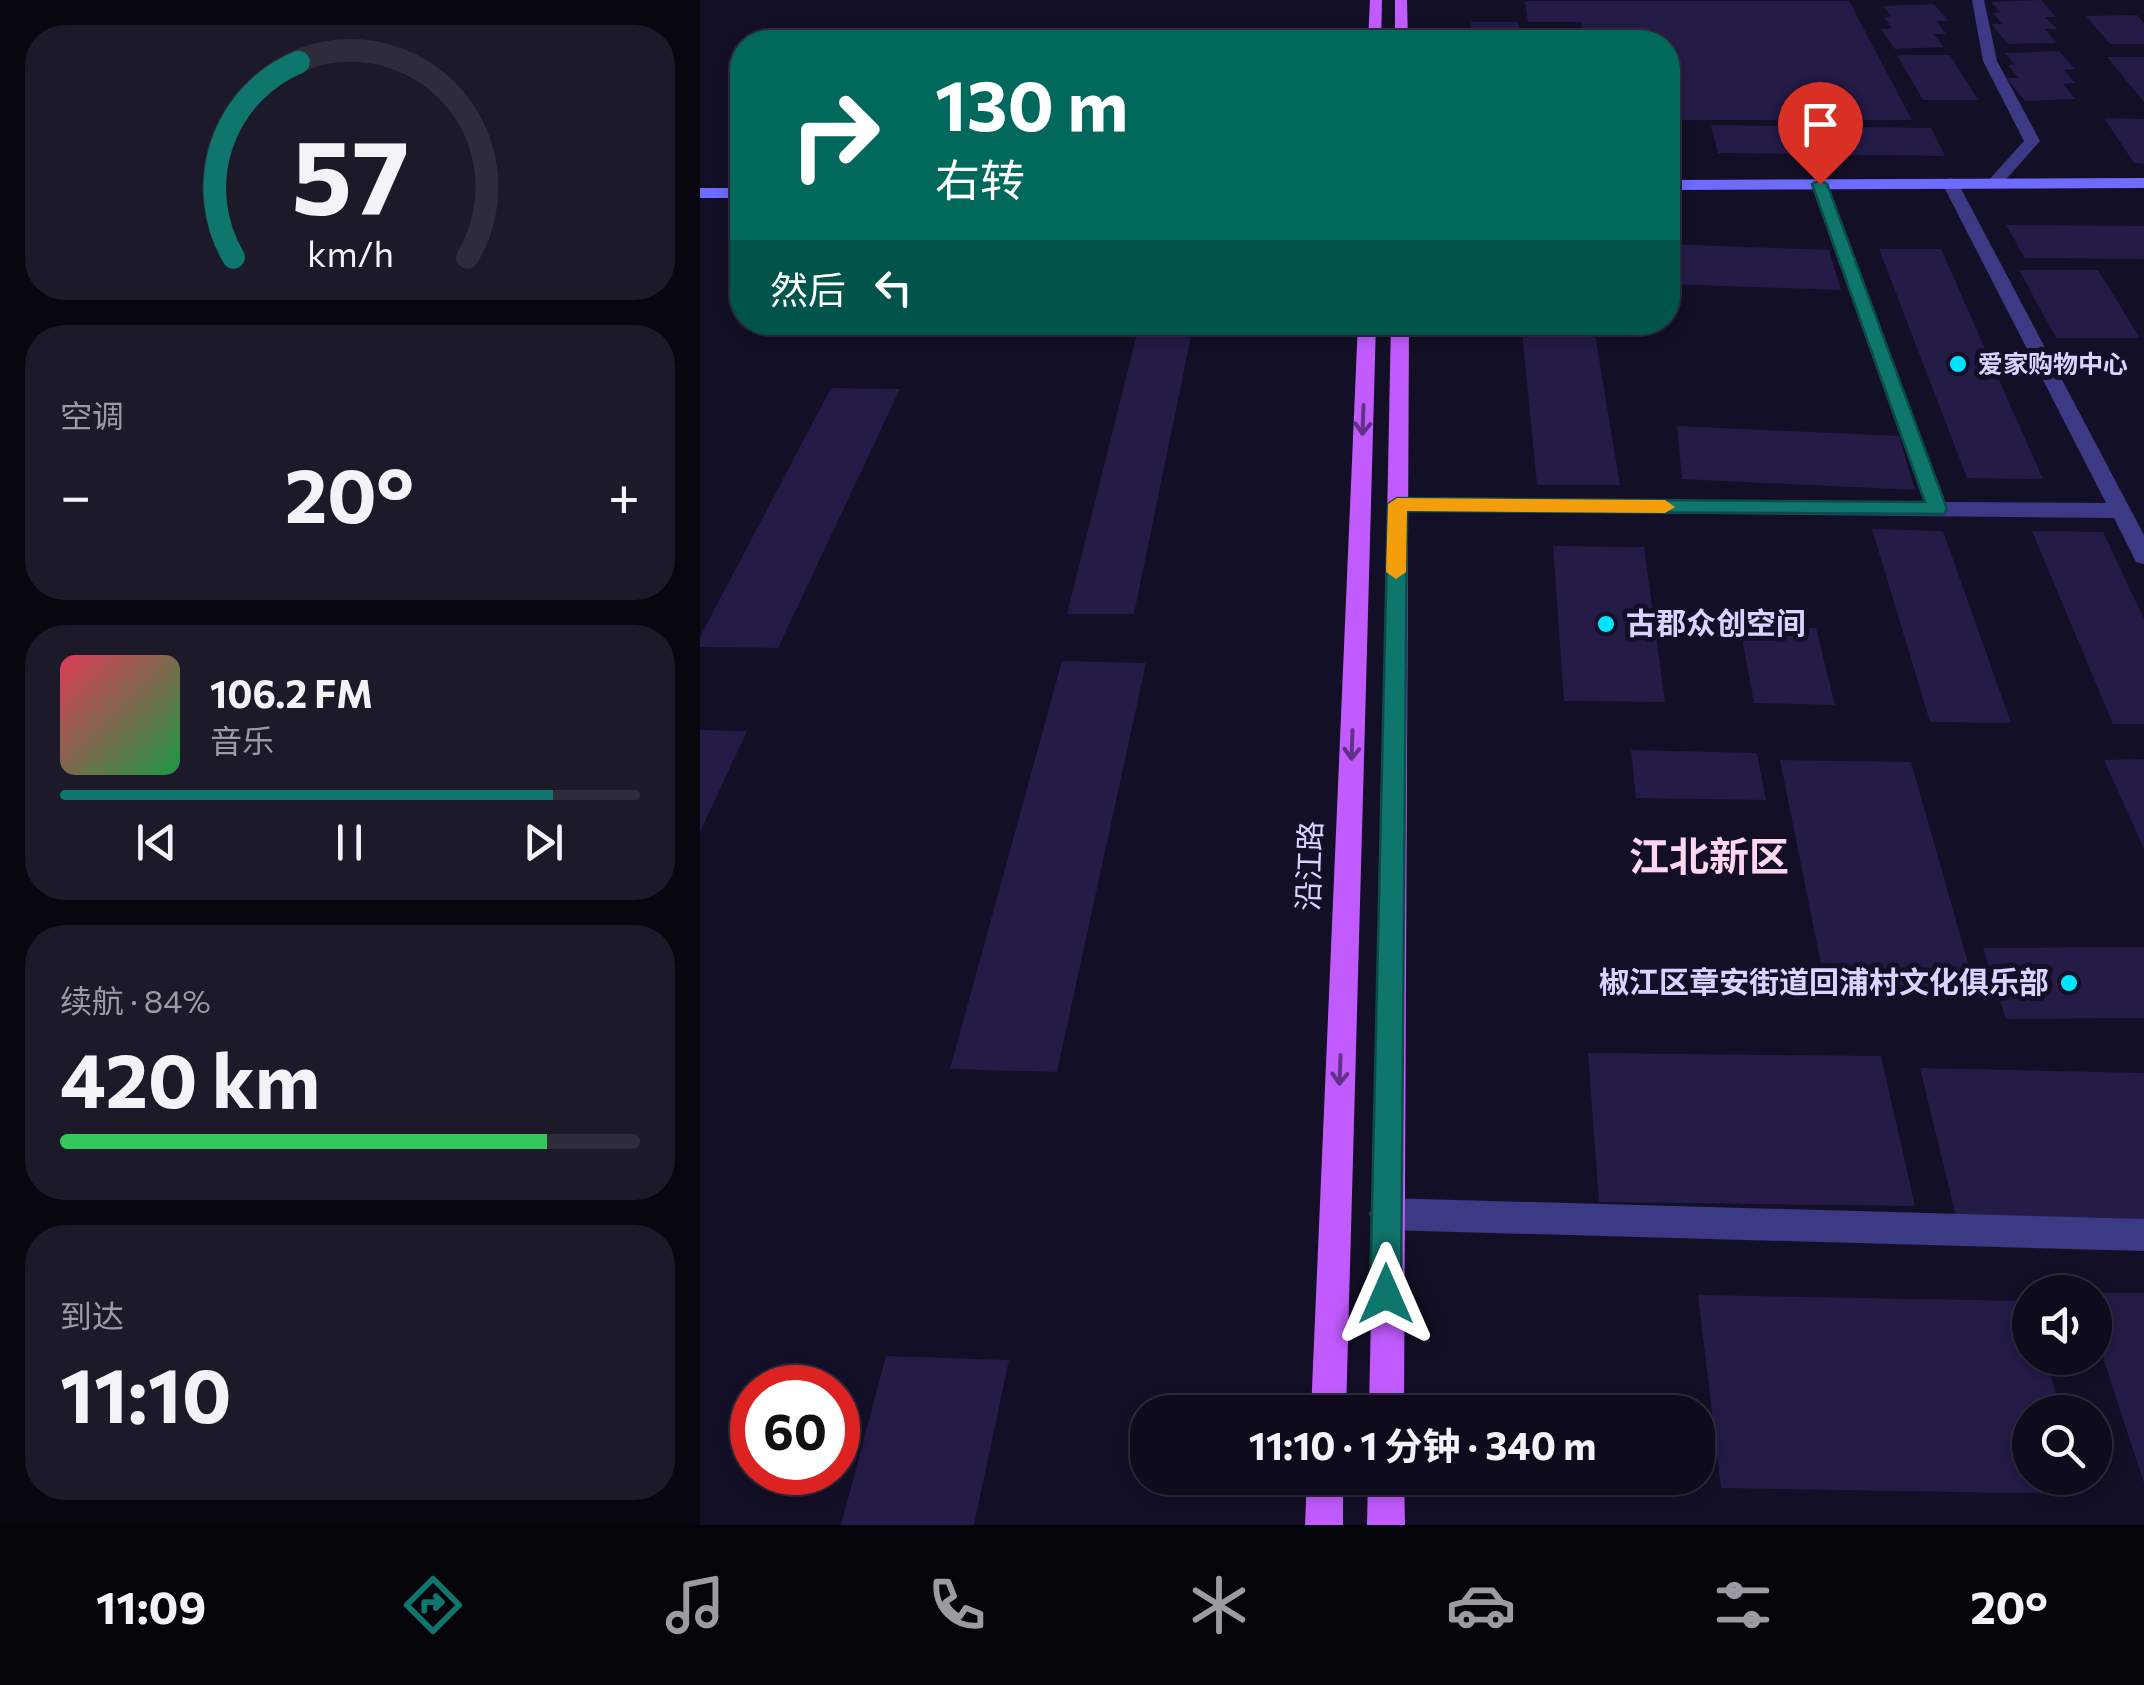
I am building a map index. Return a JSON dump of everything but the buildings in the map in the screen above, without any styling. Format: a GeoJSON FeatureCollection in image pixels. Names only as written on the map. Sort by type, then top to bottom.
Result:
{"type":"FeatureCollection","features":[{"type":"Feature","properties":{"kind":"main road"},"geometry":{"type":"LineString","coordinates":[[1375,30],[1376,0]]}},
{"type":"Feature","properties":{"kind":"main road"},"geometry":{"type":"LineString","coordinates":[[1402,0],[1402,30]]}},
{"type":"Feature","properties":{"kind":"main road","name":"沿江路"},"geometry":{"type":"LineString","coordinates":[[1329,1395],[1367,335]]}},
{"type":"Feature","properties":{"kind":"main road"},"geometry":{"type":"LineString","coordinates":[[1386,1395],[1400,335]]}},
{"type":"Feature","properties":{"kind":"main road"},"geometry":{"type":"LineString","coordinates":[[1324,1525],[1325,1495]]}},
{"type":"Feature","properties":{"kind":"main road"},"geometry":{"type":"LineString","coordinates":[[1386,1495],[1386,1525]]}},
{"type":"Feature","properties":{"kind":"street"},"geometry":{"type":"LineString","coordinates":[[1978,0],[1990,61],[2032,141],[1994,182]]}},
{"type":"Feature","properties":{"kind":"street"},"geometry":{"type":"LineString","coordinates":[[1950,183],[2144,556]]}},
{"type":"Feature","properties":{"kind":"street"},"geometry":{"type":"LineString","coordinates":[[1820,184],[1937,509]]}},
{"type":"Feature","properties":{"kind":"street"},"geometry":{"type":"LineString","coordinates":[[1680,185],[2144,184]]}},
{"type":"Feature","properties":{"kind":"street"},"geometry":{"type":"LineString","coordinates":[[700,193],[730,192]]}},
{"type":"Feature","properties":{"kind":"street"},"geometry":{"type":"LineString","coordinates":[[1397,504],[2120,511]]}},
{"type":"Feature","properties":{"kind":"street"},"geometry":{"type":"LineString","coordinates":[[1386,1214],[2144,1236]]}},
{"type":"Feature","properties":{"kind":"slow traffic"},"geometry":{"type":"LineString","coordinates":[[1396,572],[1397,504],[1665,507]]}},
{"type":"Feature","properties":{"kind":"place","name":"爱家购物中心"},"geometry":{"type":"Point","coordinates":[1958,364]}},
{"type":"Feature","properties":{"kind":"place","name":"古郡众创空间"},"geometry":{"type":"Point","coordinates":[1606,624]}},
{"type":"Feature","properties":{"kind":"place","name":"椒江区章安街道回浦村文化俱乐部"},"geometry":{"type":"Point","coordinates":[2069,983]}},
{"type":"Feature","properties":{"kind":"district","name":"江北新区"},"geometry":{"type":"Point","coordinates":[1709,857]}},
{"type":"Feature","properties":{"kind":"route"},"geometry":{"type":"LineString","coordinates":[[1386,1294],[1397,504],[1937,509],[1820,184]]}}]}
